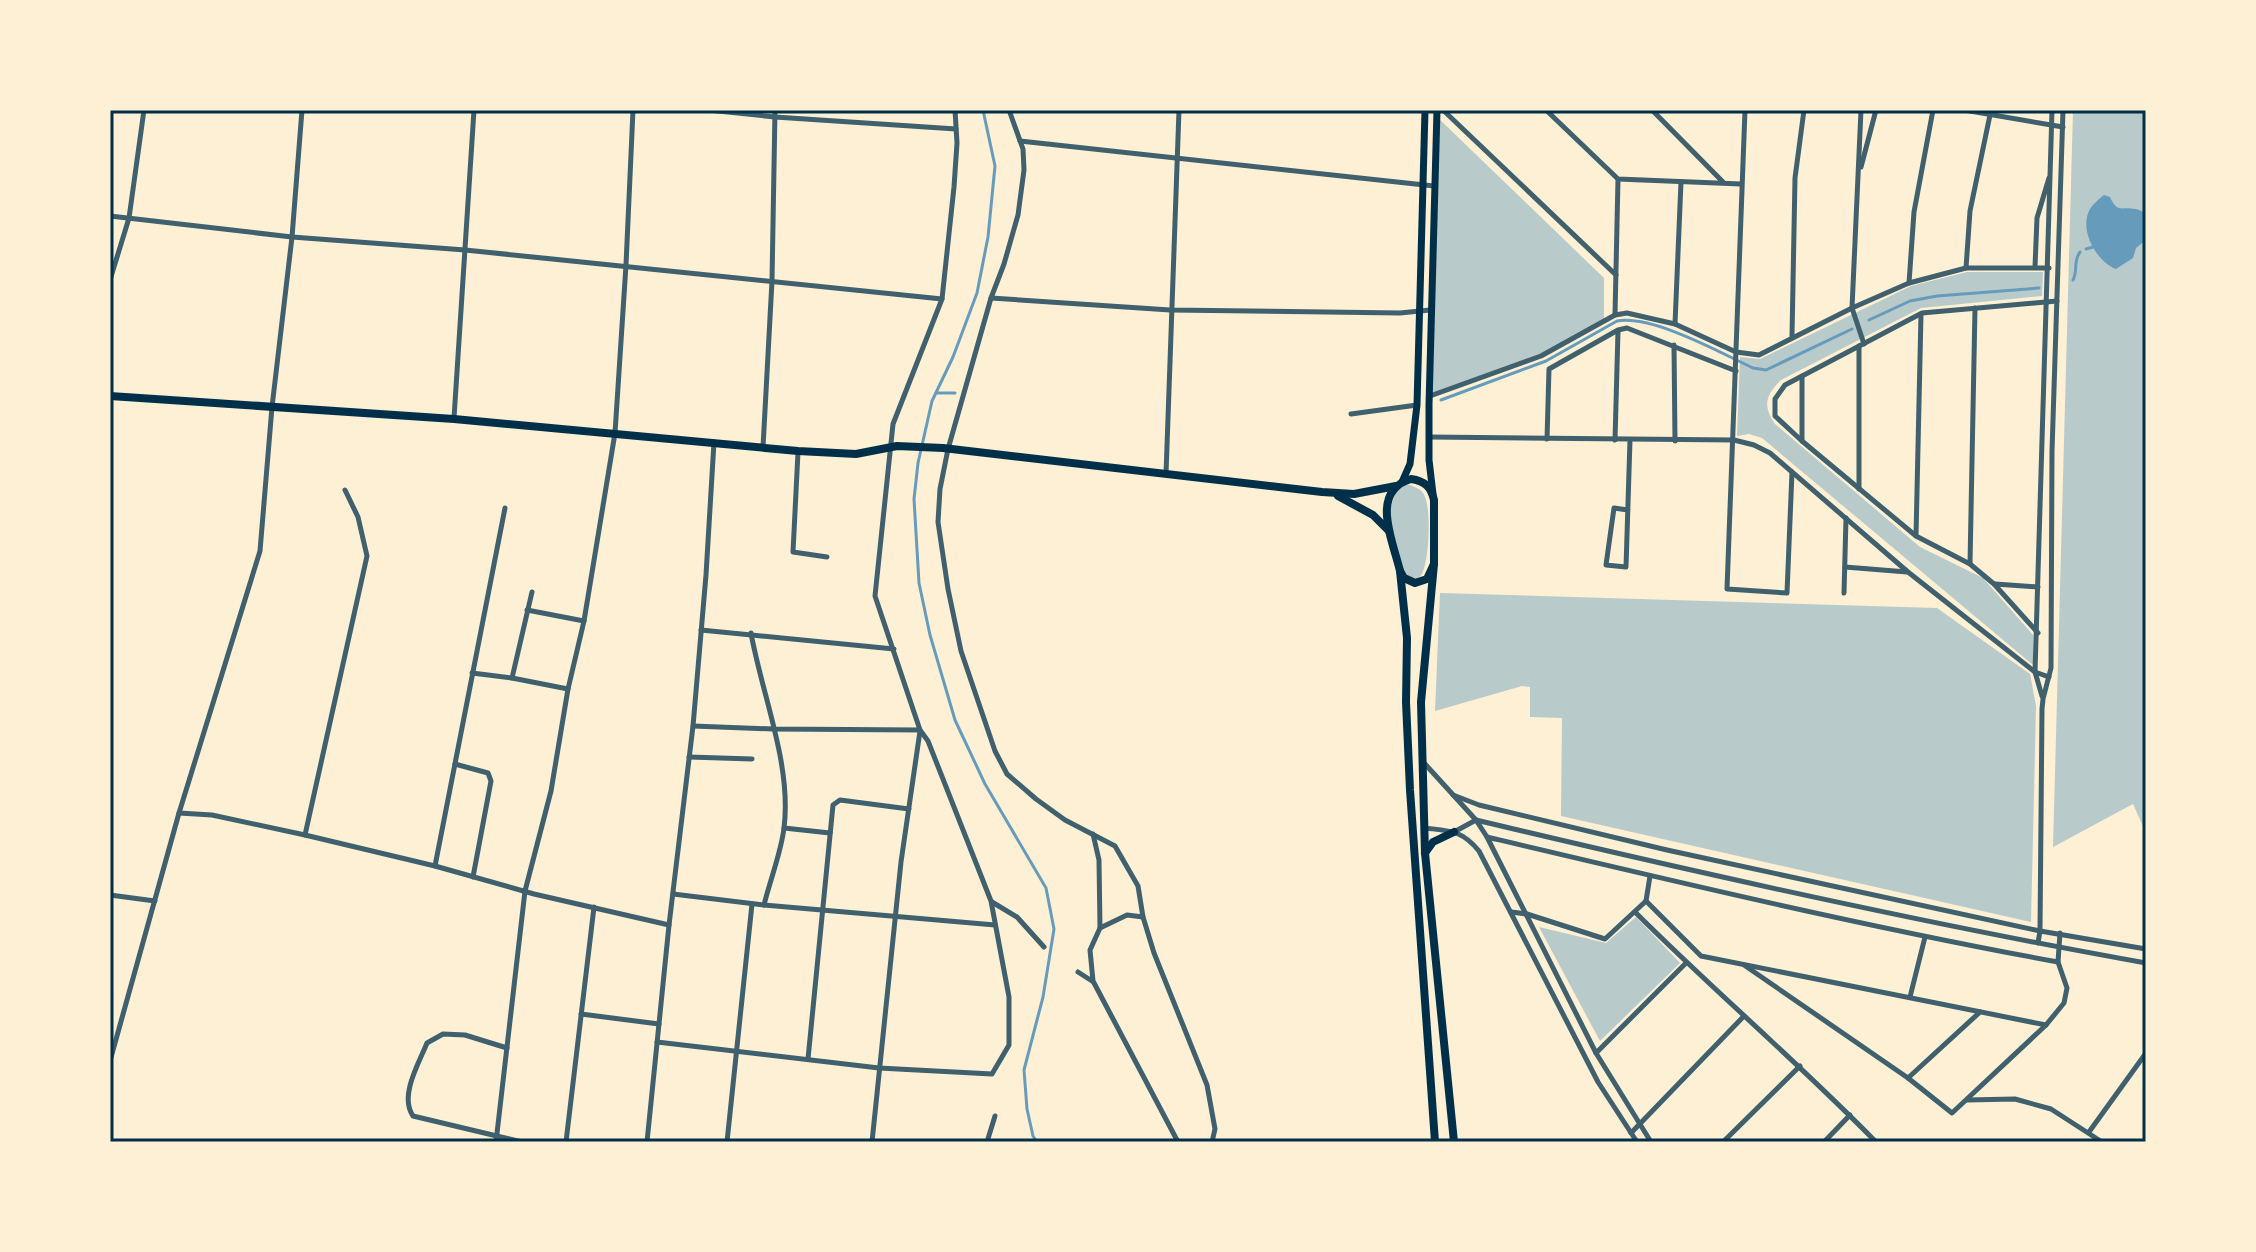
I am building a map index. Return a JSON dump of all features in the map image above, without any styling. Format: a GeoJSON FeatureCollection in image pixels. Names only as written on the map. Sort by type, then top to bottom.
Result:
{"type":"FeatureCollection","features":[{"type":"Feature","properties":{"kind":"main road"},"geometry":{"type":"LineString","coordinates":[[1425,110],[1416,417],[1410,464],[1399,484],[1389,494],[1386,511],[1400,571],[1407,638],[1406,702],[1435,1142]]}},
{"type":"Feature","properties":{"kind":"main road"},"geometry":{"type":"LineString","coordinates":[[1437,110],[1429,397],[1434,564],[1421,702],[1425,853],[1454,1142]]}},
{"type":"Feature","properties":{"kind":"main road"},"geometry":{"type":"LineString","coordinates":[[110,396],[454,419],[798,451],[856,454],[894,447],[946,449],[1322,492],[1354,494],[1411,479],[1427,484],[1434,500]]}},
{"type":"Feature","properties":{"kind":"main road"},"geometry":{"type":"LineString","coordinates":[[1416,417],[1429,417]]}},
{"type":"Feature","properties":{"kind":"main road"},"geometry":{"type":"LineString","coordinates":[[1322,492],[1351,501],[1373,515],[1391,535]]}},
{"type":"Feature","properties":{"kind":"main road"},"geometry":{"type":"LineString","coordinates":[[1400,571],[1409,581],[1422,582],[1430,575],[1434,564]]}},
{"type":"Feature","properties":{"kind":"main road"},"geometry":{"type":"LineString","coordinates":[[1406,702],[1411,719],[1417,816],[1425,828]]}},
{"type":"Feature","properties":{"kind":"main road"},"geometry":{"type":"LineString","coordinates":[[1425,853],[1433,842],[1454,832]]}},
{"type":"Feature","properties":{"kind":"street"},"geometry":{"type":"LineString","coordinates":[[110,280],[129,218],[144,110]]}},
{"type":"Feature","properties":{"kind":"street"},"geometry":{"type":"LineString","coordinates":[[110,1061],[179,813],[260,551],[302,110]]}},
{"type":"Feature","properties":{"kind":"street"},"geometry":{"type":"LineString","coordinates":[[454,419],[474,110]]}},
{"type":"Feature","properties":{"kind":"street"},"geometry":{"type":"LineString","coordinates":[[496,1139],[525,891],[551,791],[568,689],[584,621],[615,433],[633,110]]}},
{"type":"Feature","properties":{"kind":"street"},"geometry":{"type":"LineString","coordinates":[[708,110],[956,129]]}},
{"type":"Feature","properties":{"kind":"street"},"geometry":{"type":"LineString","coordinates":[[657,1042],[879,1068],[992,1074],[1009,1045],[1009,997],[991,901],[928,741],[920,730],[875,596],[894,447],[893,424],[942,299],[954,187],[955,110]]}},
{"type":"Feature","properties":{"kind":"street"},"geometry":{"type":"LineString","coordinates":[[1009,110],[1020,141],[1024,170],[1018,215],[946,449],[938,522],[948,589],[961,651],[995,751],[1007,774],[1065,820],[1115,846],[1138,886],[1154,953],[1207,1085],[1215,1129],[1212,1142]]}},
{"type":"Feature","properties":{"kind":"street"},"geometry":{"type":"LineString","coordinates":[[1166,474],[1179,110]]}},
{"type":"Feature","properties":{"kind":"street"},"geometry":{"type":"LineString","coordinates":[[1443,110],[1616,275]]}},
{"type":"Feature","properties":{"kind":"street"},"geometry":{"type":"LineString","coordinates":[[1546,110],[1618,179],[1741,184]]}},
{"type":"Feature","properties":{"kind":"street"},"geometry":{"type":"LineString","coordinates":[[1652,110],[1724,182]]}},
{"type":"Feature","properties":{"kind":"street"},"geometry":{"type":"LineString","coordinates":[[1745,110],[1727,589],[1787,593],[1792,471]]}},
{"type":"Feature","properties":{"kind":"street"},"geometry":{"type":"LineString","coordinates":[[1792,337],[1795,178],[1804,110]]}},
{"type":"Feature","properties":{"kind":"street"},"geometry":{"type":"LineString","coordinates":[[1859,489],[1862,345],[1852,308],[1861,110]]}},
{"type":"Feature","properties":{"kind":"street"},"geometry":{"type":"LineString","coordinates":[[1857,180],[1876,110]]}},
{"type":"Feature","properties":{"kind":"street"},"geometry":{"type":"LineString","coordinates":[[1909,283],[1914,212],[1933,110]]}},
{"type":"Feature","properties":{"kind":"street"},"geometry":{"type":"LineString","coordinates":[[1964,110],[2063,127]]}},
{"type":"Feature","properties":{"kind":"street"},"geometry":{"type":"LineString","coordinates":[[2043,699],[2035,672],[2052,110]]}},
{"type":"Feature","properties":{"kind":"street"},"geometry":{"type":"LineString","coordinates":[[2038,943],[2043,699],[2049,677],[2052,451],[2063,110]]}},
{"type":"Feature","properties":{"kind":"street"},"geometry":{"type":"LineString","coordinates":[[762,448],[772,281],[775,114]]}},
{"type":"Feature","properties":{"kind":"street"},"geometry":{"type":"LineString","coordinates":[[1966,268],[1970,211],[1990,115]]}},
{"type":"Feature","properties":{"kind":"street"},"geometry":{"type":"LineString","coordinates":[[1020,141],[1434,186]]}},
{"type":"Feature","properties":{"kind":"street"},"geometry":{"type":"LineString","coordinates":[[2035,267],[2037,218],[2051,170]]}},
{"type":"Feature","properties":{"kind":"street"},"geometry":{"type":"LineString","coordinates":[[1615,315],[1618,179]]}},
{"type":"Feature","properties":{"kind":"street"},"geometry":{"type":"LineString","coordinates":[[1675,324],[1681,182]]}},
{"type":"Feature","properties":{"kind":"street"},"geometry":{"type":"LineString","coordinates":[[110,216],[292,237],[626,265],[942,299]]}},
{"type":"Feature","properties":{"kind":"street"},"geometry":{"type":"LineString","coordinates":[[1429,397],[1541,356],[1615,315],[1627,313],[1675,324],[1736,355],[1759,355],[1909,283],[1966,268],[2049,268]]}},
{"type":"Feature","properties":{"kind":"street"},"geometry":{"type":"LineString","coordinates":[[991,298],[1170,310],[1400,313],[1430,310]]}},
{"type":"Feature","properties":{"kind":"street"},"geometry":{"type":"LineString","coordinates":[[2038,633],[1994,584],[1970,564],[1916,536],[1802,441],[1775,416],[1775,399],[1785,385],[1922,313],[2057,301]]}},
{"type":"Feature","properties":{"kind":"street"},"geometry":{"type":"LineString","coordinates":[[1970,564],[1975,308]]}},
{"type":"Feature","properties":{"kind":"street"},"geometry":{"type":"LineString","coordinates":[[1916,536],[1922,313]]}},
{"type":"Feature","properties":{"kind":"street"},"geometry":{"type":"LineString","coordinates":[[1547,439],[1549,369],[1618,330],[1627,328],[1736,369]]}},
{"type":"Feature","properties":{"kind":"street"},"geometry":{"type":"LineString","coordinates":[[1615,440],[1618,330]]}},
{"type":"Feature","properties":{"kind":"street"},"geometry":{"type":"LineString","coordinates":[[1674,345],[1675,441]]}},
{"type":"Feature","properties":{"kind":"street"},"geometry":{"type":"LineString","coordinates":[[1802,376],[1802,441]]}},
{"type":"Feature","properties":{"kind":"street"},"geometry":{"type":"LineString","coordinates":[[1351,414],[1417,405]]}},
{"type":"Feature","properties":{"kind":"street"},"geometry":{"type":"LineString","coordinates":[[1429,437],[1734,440],[1754,445],[1770,453],[1908,572],[2035,672],[2049,677]]}},
{"type":"Feature","properties":{"kind":"street"},"geometry":{"type":"LineString","coordinates":[[1628,510],[1614,508],[1606,565],[1626,567],[1628,510],[1630,440]]}},
{"type":"Feature","properties":{"kind":"street"},"geometry":{"type":"LineString","coordinates":[[647,1142],[693,726],[714,442]]}},
{"type":"Feature","properties":{"kind":"street"},"geometry":{"type":"LineString","coordinates":[[798,451],[793,552],[827,557]]}},
{"type":"Feature","properties":{"kind":"street"},"geometry":{"type":"LineString","coordinates":[[2040,451],[2052,451]]}},
{"type":"Feature","properties":{"kind":"street"},"geometry":{"type":"LineString","coordinates":[[305,835],[367,556],[358,517],[345,490]]}},
{"type":"Feature","properties":{"kind":"street"},"geometry":{"type":"LineString","coordinates":[[435,866],[505,508]]}},
{"type":"Feature","properties":{"kind":"street"},"geometry":{"type":"LineString","coordinates":[[1844,593],[1846,517]]}},
{"type":"Feature","properties":{"kind":"street"},"geometry":{"type":"LineString","coordinates":[[1845,567],[1908,572]]}},
{"type":"Feature","properties":{"kind":"street"},"geometry":{"type":"LineString","coordinates":[[1994,584],[2038,587]]}},
{"type":"Feature","properties":{"kind":"street"},"geometry":{"type":"LineString","coordinates":[[512,678],[532,592]]}},
{"type":"Feature","properties":{"kind":"street"},"geometry":{"type":"LineString","coordinates":[[527,610],[584,621]]}},
{"type":"Feature","properties":{"kind":"street"},"geometry":{"type":"LineString","coordinates":[[701,630],[894,649]]}},
{"type":"Feature","properties":{"kind":"street"},"geometry":{"type":"LineString","coordinates":[[751,633],[784,780],[784,828],[764,905]]}},
{"type":"Feature","properties":{"kind":"street"},"geometry":{"type":"LineString","coordinates":[[472,673],[568,689]]}},
{"type":"Feature","properties":{"kind":"street"},"geometry":{"type":"LineString","coordinates":[[693,726],[920,730]]}},
{"type":"Feature","properties":{"kind":"street"},"geometry":{"type":"LineString","coordinates":[[872,1142],[895,917],[920,730]]}},
{"type":"Feature","properties":{"kind":"street"},"geometry":{"type":"LineString","coordinates":[[689,757],[752,759]]}},
{"type":"Feature","properties":{"kind":"street"},"geometry":{"type":"LineString","coordinates":[[1422,761],[1476,820],[1487,837],[1596,1053],[1651,1142]]}},
{"type":"Feature","properties":{"kind":"street"},"geometry":{"type":"LineString","coordinates":[[455,764],[488,773],[491,781],[473,877]]}},
{"type":"Feature","properties":{"kind":"street"},"geometry":{"type":"LineString","coordinates":[[1453,795],[1479,805],[1667,850],[2040,931],[2146,949]]}},
{"type":"Feature","properties":{"kind":"street"},"geometry":{"type":"LineString","coordinates":[[808,1059],[833,805],[840,800],[909,809]]}},
{"type":"Feature","properties":{"kind":"street"},"geometry":{"type":"LineString","coordinates":[[179,813],[212,815],[305,835],[669,925]]}},
{"type":"Feature","properties":{"kind":"street"},"geometry":{"type":"LineString","coordinates":[[1454,832],[1476,820],[1663,865],[2058,948],[2146,963]]}},
{"type":"Feature","properties":{"kind":"street"},"geometry":{"type":"LineString","coordinates":[[784,828],[830,833]]}},
{"type":"Feature","properties":{"kind":"street"},"geometry":{"type":"LineString","coordinates":[[1425,828],[1454,832],[1468,838],[1479,851],[1598,1082],[1637,1142]]}},
{"type":"Feature","properties":{"kind":"street"},"geometry":{"type":"LineString","coordinates":[[1093,834],[1099,860],[1100,928],[1090,950],[1093,981],[1178,1142]]}},
{"type":"Feature","properties":{"kind":"street"},"geometry":{"type":"LineString","coordinates":[[1487,837],[1925,937],[2058,962]]}},
{"type":"Feature","properties":{"kind":"street"},"geometry":{"type":"LineString","coordinates":[[1511,912],[1527,914],[1605,939],[1646,901],[1650,876]]}},
{"type":"Feature","properties":{"kind":"street"},"geometry":{"type":"LineString","coordinates":[[673,894],[823,911],[995,925]]}},
{"type":"Feature","properties":{"kind":"street"},"geometry":{"type":"LineString","coordinates":[[110,895],[155,901]]}},
{"type":"Feature","properties":{"kind":"street"},"geometry":{"type":"LineString","coordinates":[[991,901],[1017,917],[1044,947]]}},
{"type":"Feature","properties":{"kind":"street"},"geometry":{"type":"LineString","coordinates":[[1646,901],[1701,956],[2046,1025]]}},
{"type":"Feature","properties":{"kind":"street"},"geometry":{"type":"LineString","coordinates":[[727,1142],[752,904]]}},
{"type":"Feature","properties":{"kind":"street"},"geometry":{"type":"LineString","coordinates":[[566,1142],[594,907]]}},
{"type":"Feature","properties":{"kind":"street"},"geometry":{"type":"LineString","coordinates":[[1635,912],[1686,963],[1800,1066],[1876,1142]]}},
{"type":"Feature","properties":{"kind":"street"},"geometry":{"type":"LineString","coordinates":[[1100,928],[1127,915],[1143,917]]}},
{"type":"Feature","properties":{"kind":"street"},"geometry":{"type":"LineString","coordinates":[[1744,965],[1908,1078],[1952,1113],[2046,1025],[2064,1003],[2067,988],[2058,962],[2060,933]]}},
{"type":"Feature","properties":{"kind":"street"},"geometry":{"type":"LineString","coordinates":[[1910,997],[1925,937]]}},
{"type":"Feature","properties":{"kind":"street"},"geometry":{"type":"LineString","coordinates":[[1596,1053],[1686,963]]}},
{"type":"Feature","properties":{"kind":"street"},"geometry":{"type":"LineString","coordinates":[[1078,972],[1093,981]]}},
{"type":"Feature","properties":{"kind":"street"},"geometry":{"type":"LineString","coordinates":[[1908,1078],[1981,1012]]}},
{"type":"Feature","properties":{"kind":"street"},"geometry":{"type":"LineString","coordinates":[[581,1014],[659,1024]]}},
{"type":"Feature","properties":{"kind":"street"},"geometry":{"type":"LineString","coordinates":[[1631,1133],[1744,1016]]}},
{"type":"Feature","properties":{"kind":"street"},"geometry":{"type":"LineString","coordinates":[[507,1048],[465,1035],[443,1034],[427,1043],[408,1091],[409,1111],[413,1116],[496,1139],[522,1142]]}},
{"type":"Feature","properties":{"kind":"street"},"geometry":{"type":"LineString","coordinates":[[2089,1132],[2146,1053]]}},
{"type":"Feature","properties":{"kind":"street"},"geometry":{"type":"LineString","coordinates":[[1723,1142],[1800,1066]]}},
{"type":"Feature","properties":{"kind":"street"},"geometry":{"type":"LineString","coordinates":[[1966,1100],[2015,1099],[2051,1109],[2102,1142]]}},
{"type":"Feature","properties":{"kind":"street"},"geometry":{"type":"LineString","coordinates":[[1824,1142],[1850,1115]]}},
{"type":"Feature","properties":{"kind":"street"},"geometry":{"type":"LineString","coordinates":[[987,1142],[995,1116]]}},
{"type":"Feature","properties":{"kind":"shaded area"},"geometry":{"type":"Polygon","coordinates":[[[2073,110],[2146,110],[2146,833],[2133,804],[2053,847],[2073,110]]]}},
{"type":"Feature","properties":{"kind":"shaded area"},"geometry":{"type":"Polygon","coordinates":[[[1436,116],[1604,278],[1604,322],[1541,356],[1429,397],[1436,116]]]}},
{"type":"Feature","properties":{"kind":"shaded area"},"geometry":{"type":"Polygon","coordinates":[[[1967,272],[2043,272],[2042,296],[1921,308],[1781,380],[1769,396],[1767,406],[1775,424],[1920,547],[1983,578],[2033,635],[2033,665],[1762,438],[1749,434],[1737,436],[1740,357],[1760,359],[1911,286],[1967,272]]]}},
{"type":"Feature","properties":{"kind":"shaded area"},"geometry":{"type":"Polygon","coordinates":[[[1407,484],[1422,491],[1428,508],[1427,555],[1422,573],[1415,580],[1403,573],[1389,512],[1396,491],[1407,484]]]}},
{"type":"Feature","properties":{"kind":"shaded area"},"geometry":{"type":"Polygon","coordinates":[[[1440,593],[1937,608],[2030,674],[2036,706],[2031,922],[1561,816],[1562,718],[1530,717],[1530,687],[1522,686],[1435,711],[1440,593]]]}},
{"type":"Feature","properties":{"kind":"shaded area"},"geometry":{"type":"Polygon","coordinates":[[[1636,917],[1680,963],[1600,1041],[1539,927],[1606,943],[1636,917]]]}},
{"type":"Feature","properties":{"kind":"water"},"geometry":{"type":"Polygon","coordinates":[[[2104,195],[2118,207],[2136,209],[2146,214],[2146,240],[2136,248],[2133,258],[2116,269],[2096,252],[2086,226],[2090,209],[2104,195]]]}},
{"type":"Feature","properties":{"kind":"waterway"},"geometry":{"type":"LineString","coordinates":[[983,110],[995,166],[988,237],[977,293],[953,357],[932,401],[918,463],[914,499],[919,583],[930,635],[955,720],[985,784],[1046,888],[1054,929],[1043,997],[1024,1070],[1027,1109],[1037,1142]]}},
{"type":"Feature","properties":{"kind":"waterway"},"geometry":{"type":"LineString","coordinates":[[2086,249],[2093,247]]}},
{"type":"Feature","properties":{"kind":"waterway"},"geometry":{"type":"LineString","coordinates":[[2073,280],[2080,252]]}},
{"type":"Feature","properties":{"kind":"waterway"},"geometry":{"type":"LineString","coordinates":[[1869,320],[1910,301],[2039,288]]}},
{"type":"Feature","properties":{"kind":"waterway"},"geometry":{"type":"LineString","coordinates":[[1441,400],[1546,361],[1617,321],[1667,329],[1753,368],[1766,370],[1852,329]]}},
{"type":"Feature","properties":{"kind":"waterway"},"geometry":{"type":"LineString","coordinates":[[936,393],[955,393]]}}]}
